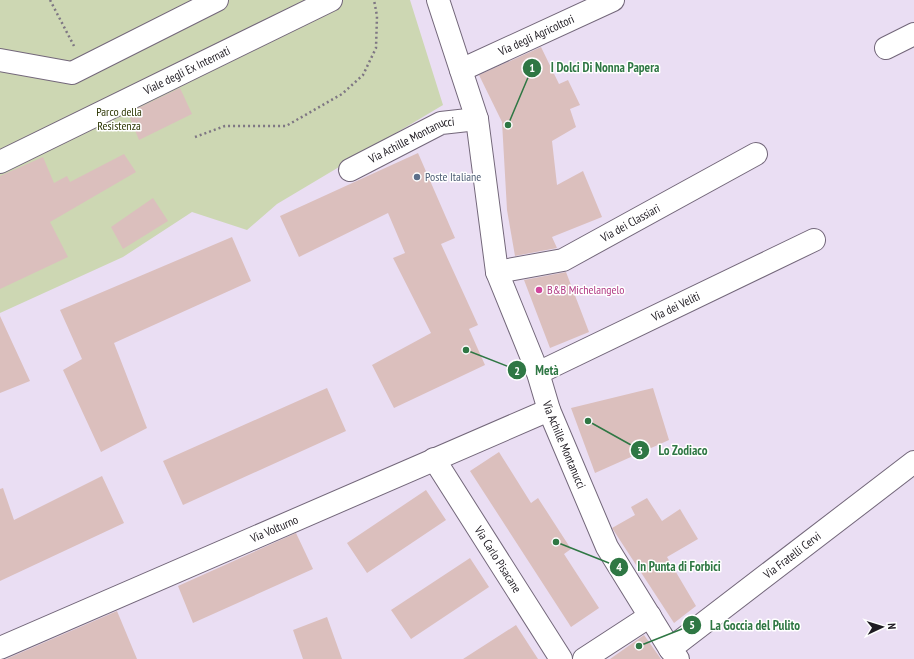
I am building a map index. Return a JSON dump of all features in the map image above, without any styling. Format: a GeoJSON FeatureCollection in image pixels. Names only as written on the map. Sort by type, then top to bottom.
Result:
{"type":"FeatureCollection","features":[{"type":"Feature","properties":{"kind":"street"},"geometry":{"type":"LineString","coordinates":[[0,60],[72,73],[217,0]]}},
{"type":"Feature","properties":{"kind":"street","name":"Viale degli Ex Internati"},"geometry":{"type":"LineString","coordinates":[[0,162],[331,0]]}},
{"type":"Feature","properties":{"kind":"street","name":"Via Achille Montanucci"},"geometry":{"type":"LineString","coordinates":[[438,0],[476,119],[498,272],[538,373],[549,410],[607,547],[674,654]]}},
{"type":"Feature","properties":{"kind":"street","name":"Via degli Agricoltori"},"geometry":{"type":"LineString","coordinates":[[461,70],[613,0]]}},
{"type":"Feature","properties":{"kind":"street"},"geometry":{"type":"LineString","coordinates":[[886,48],[914,34]]}},
{"type":"Feature","properties":{"kind":"street","name":"Via Achille Montanucci"},"geometry":{"type":"LineString","coordinates":[[350,170],[441,124],[476,119]]}},
{"type":"Feature","properties":{"kind":"street","name":"Via dei Classiari"},"geometry":{"type":"LineString","coordinates":[[498,272],[563,260],[756,154]]}},
{"type":"Feature","properties":{"kind":"street","name":"Via dei Veliti"},"geometry":{"type":"LineString","coordinates":[[538,373],[814,240]]}},
{"type":"Feature","properties":{"kind":"street","name":"Via Volturno"},"geometry":{"type":"LineString","coordinates":[[0,648],[549,410]]}},
{"type":"Feature","properties":{"kind":"street","name":"Via Carlo Pisacane"},"geometry":{"type":"LineString","coordinates":[[434,459],[561,659]]}},
{"type":"Feature","properties":{"kind":"street","name":"Via Fratelli Cervi"},"geometry":{"type":"LineString","coordinates":[[674,654],[914,462]]}},
{"type":"Feature","properties":{"kind":"street"},"geometry":{"type":"LineString","coordinates":[[584,659],[650,616]]}},
{"type":"Feature","properties":{"kind":"path"},"geometry":{"type":"LineString","coordinates":[[195,138],[226,126],[286,126],[342,94],[363,75],[376,48],[377,16],[374,0]]}},
{"type":"Feature","properties":{"kind":"green space","name":"Parco della Resistenza"},"geometry":{"type":"Polygon","coordinates":[[[0,0],[410,0],[443,105],[277,204],[247,230],[192,212],[123,257],[0,313],[0,0]]]}},
{"type":"Feature","properties":{"kind":"building"},"geometry":{"type":"Polygon","coordinates":[[[541,47],[559,84],[568,80],[580,105],[570,109],[576,127],[552,141],[557,185],[583,171],[602,217],[552,237],[557,248],[515,256],[507,210],[502,122],[479,75],[541,47]]]}},
{"type":"Feature","properties":{"kind":"building"},"geometry":{"type":"Polygon","coordinates":[[[180,88],[192,114],[139,140],[128,113],[180,88]]]}},
{"type":"Feature","properties":{"kind":"building"},"geometry":{"type":"Polygon","coordinates":[[[418,153],[455,238],[441,244],[478,325],[469,329],[485,365],[394,408],[372,365],[431,333],[393,258],[405,253],[388,213],[299,257],[280,216],[418,153]]]}},
{"type":"Feature","properties":{"kind":"building"},"geometry":{"type":"Polygon","coordinates":[[[124,154],[136,172],[50,222],[68,257],[0,289],[0,176],[43,157],[54,183],[67,176],[70,182],[124,154]]]}},
{"type":"Feature","properties":{"kind":"building"},"geometry":{"type":"Polygon","coordinates":[[[153,198],[168,221],[123,249],[111,227],[153,198]]]}},
{"type":"Feature","properties":{"kind":"building"},"geometry":{"type":"Polygon","coordinates":[[[232,237],[251,281],[114,343],[147,428],[101,452],[63,370],[82,359],[60,310],[232,237]]]}},
{"type":"Feature","properties":{"kind":"building"},"geometry":{"type":"Polygon","coordinates":[[[566,272],[589,332],[550,348],[524,280],[566,272]]]}},
{"type":"Feature","properties":{"kind":"building"},"geometry":{"type":"Polygon","coordinates":[[[0,316],[30,381],[0,393],[0,316]]]}},
{"type":"Feature","properties":{"kind":"building"},"geometry":{"type":"Polygon","coordinates":[[[327,388],[346,431],[183,505],[163,461],[327,388]]]}},
{"type":"Feature","properties":{"kind":"building"},"geometry":{"type":"Polygon","coordinates":[[[653,388],[669,440],[595,473],[571,408],[653,388]]]}},
{"type":"Feature","properties":{"kind":"building"},"geometry":{"type":"Polygon","coordinates":[[[499,452],[531,503],[538,498],[571,549],[564,554],[599,608],[571,627],[470,471],[499,452]]]}},
{"type":"Feature","properties":{"kind":"building"},"geometry":{"type":"Polygon","coordinates":[[[102,476],[124,523],[0,581],[0,489],[3,488],[14,520],[102,476]]]}},
{"type":"Feature","properties":{"kind":"building"},"geometry":{"type":"Polygon","coordinates":[[[426,490],[446,520],[367,573],[347,543],[426,490]]]}},
{"type":"Feature","properties":{"kind":"building"},"geometry":{"type":"Polygon","coordinates":[[[647,498],[662,521],[680,509],[698,539],[667,557],[696,606],[674,623],[612,528],[635,515],[631,507],[647,498]]]}},
{"type":"Feature","properties":{"kind":"building"},"geometry":{"type":"Polygon","coordinates":[[[296,533],[313,569],[193,623],[178,586],[296,533]]]}},
{"type":"Feature","properties":{"kind":"building"},"geometry":{"type":"Polygon","coordinates":[[[470,558],[489,587],[411,639],[391,610],[470,558]]]}},
{"type":"Feature","properties":{"kind":"building"},"geometry":{"type":"Polygon","coordinates":[[[117,611],[137,659],[6,659],[117,611]]]}},
{"type":"Feature","properties":{"kind":"building"},"geometry":{"type":"Polygon","coordinates":[[[327,617],[342,659],[303,659],[293,630],[327,617]]]}},
{"type":"Feature","properties":{"kind":"building"},"geometry":{"type":"Polygon","coordinates":[[[516,625],[538,659],[463,659],[516,625]]]}},
{"type":"Feature","properties":{"kind":"building"},"geometry":{"type":"Polygon","coordinates":[[[644,635],[661,659],[610,659],[637,640],[644,635]]]}},
{"type":"Feature","properties":{"kind":"place","name":"I Dolci Di Nonna Papera"},"geometry":{"type":"Point","coordinates":[508,125]}},
{"type":"Feature","properties":{"kind":"place","name":"Poste Italiane"},"geometry":{"type":"Point","coordinates":[417,177]}},
{"type":"Feature","properties":{"kind":"place","name":"B&B Michelangelo"},"geometry":{"type":"Point","coordinates":[539,290]}},
{"type":"Feature","properties":{"kind":"place","name":"Metà"},"geometry":{"type":"Point","coordinates":[466,350]}},
{"type":"Feature","properties":{"kind":"place","name":"Lo Zodiaco"},"geometry":{"type":"Point","coordinates":[588,421]}},
{"type":"Feature","properties":{"kind":"place","name":"In Punta di Forbici"},"geometry":{"type":"Point","coordinates":[556,542]}},
{"type":"Feature","properties":{"kind":"place","name":"La Goccia del Pulito"},"geometry":{"type":"Point","coordinates":[639,646]}}]}
